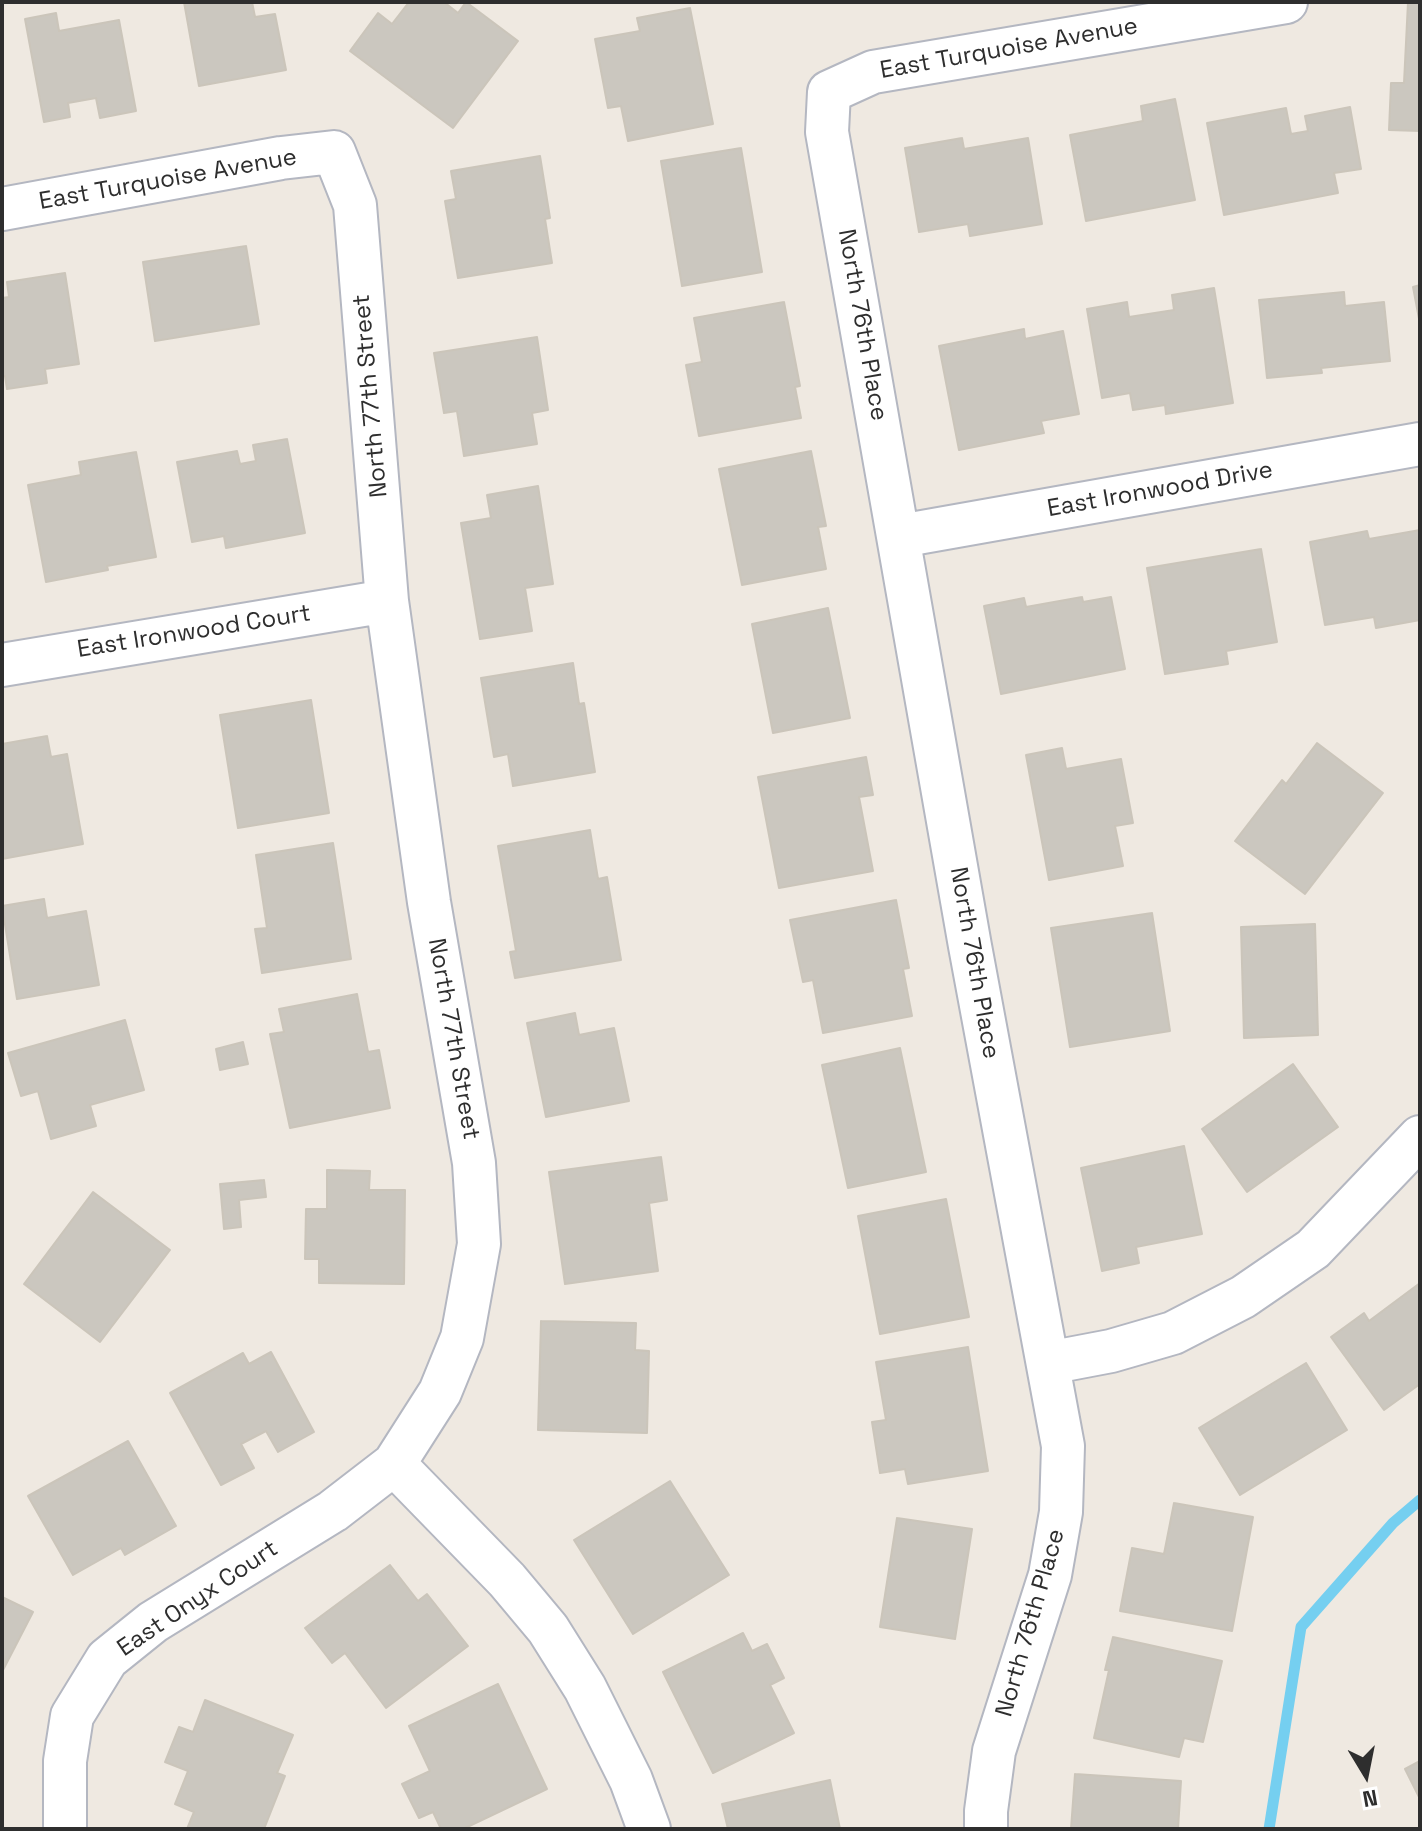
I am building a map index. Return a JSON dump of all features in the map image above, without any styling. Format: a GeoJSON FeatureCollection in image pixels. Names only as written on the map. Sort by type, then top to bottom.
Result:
{"type":"FeatureCollection","features":[{"type":"Feature","properties":{"kind":"street","name":"East Turquoise Avenue"},"geometry":{"type":"LineString","coordinates":[[829,92],[873,72],[1286,2]]}},
{"type":"Feature","properties":{"kind":"street","name":"North 76th Place"},"geometry":{"type":"LineString","coordinates":[[829,92],[827,132],[970,946],[1063,1446],[1061,1512],[1050,1575],[994,1751],[986,1829]]}},
{"type":"Feature","properties":{"kind":"street","name":"East Turquoise Avenue"},"geometry":{"type":"LineString","coordinates":[[2,209],[281,158],[334,152]]}},
{"type":"Feature","properties":{"kind":"street","name":"North 77th Street"},"geometry":{"type":"LineString","coordinates":[[334,152],[355,205],[387,601],[429,902],[474,1163],[479,1244],[462,1338],[440,1392],[394,1464]]}},
{"type":"Feature","properties":{"kind":"street","name":"East Ironwood Drive"},"geometry":{"type":"LineString","coordinates":[[900,536],[1420,444]]}},
{"type":"Feature","properties":{"kind":"street","name":"East Ironwood Court"},"geometry":{"type":"LineString","coordinates":[[2,665],[387,601]]}},
{"type":"Feature","properties":{"kind":"street"},"geometry":{"type":"LineString","coordinates":[[1048,1363],[1111,1351],[1173,1333],[1243,1297],[1313,1249],[1420,1137]]}},
{"type":"Feature","properties":{"kind":"street"},"geometry":{"type":"LineString","coordinates":[[394,1464],[507,1580],[548,1629],[591,1701],[631,1780],[649,1829]]}},
{"type":"Feature","properties":{"kind":"street","name":"East Onyx Court"},"geometry":{"type":"LineString","coordinates":[[65,1826],[65,1761],[72,1716],[107,1659],[153,1622],[333,1511],[394,1464]]}},
{"type":"Feature","properties":{"kind":"building"},"geometry":{"type":"Polygon","coordinates":[[[184,2],[252,2],[255,17],[275,14],[286,70],[199,86],[184,2]]]}},
{"type":"Feature","properties":{"kind":"building"},"geometry":{"type":"Polygon","coordinates":[[[409,2],[444,2],[458,13],[466,2],[518,41],[453,128],[350,51],[378,13],[392,24],[409,2]]]}},
{"type":"Feature","properties":{"kind":"building"},"geometry":{"type":"Polygon","coordinates":[[[1408,2],[1420,2],[1420,131],[1389,130],[1391,83],[1404,83],[1408,2]]]}},
{"type":"Feature","properties":{"kind":"building"},"geometry":{"type":"Polygon","coordinates":[[[690,8],[713,124],[628,141],[621,106],[608,108],[595,39],[640,31],[637,18],[690,8]]]}},
{"type":"Feature","properties":{"kind":"building"},"geometry":{"type":"Polygon","coordinates":[[[56,13],[59,31],[119,20],[136,111],[100,118],[96,98],[68,103],[70,117],[44,122],[25,19],[56,13]]]}},
{"type":"Feature","properties":{"kind":"building"},"geometry":{"type":"Polygon","coordinates":[[[1175,99],[1195,200],[1086,221],[1070,135],[1143,121],[1141,106],[1175,99]]]}},
{"type":"Feature","properties":{"kind":"building"},"geometry":{"type":"Polygon","coordinates":[[[1350,107],[1361,169],[1334,173],[1338,193],[1224,215],[1207,123],[1286,108],[1291,134],[1308,131],[1305,116],[1350,107]]]}},
{"type":"Feature","properties":{"kind":"building"},"geometry":{"type":"Polygon","coordinates":[[[962,138],[964,149],[1028,138],[1042,224],[970,236],[968,224],[919,232],[905,148],[962,138]]]}},
{"type":"Feature","properties":{"kind":"building"},"geometry":{"type":"Polygon","coordinates":[[[741,148],[762,272],[682,286],[661,161],[741,148]]]}},
{"type":"Feature","properties":{"kind":"building"},"geometry":{"type":"Polygon","coordinates":[[[540,156],[550,218],[545,219],[552,263],[458,278],[445,201],[456,199],[451,171],[540,156]]]}},
{"type":"Feature","properties":{"kind":"building"},"geometry":{"type":"Polygon","coordinates":[[[246,246],[259,324],[155,341],[143,262],[246,246]]]}},
{"type":"Feature","properties":{"kind":"building"},"geometry":{"type":"Polygon","coordinates":[[[65,273],[79,364],[45,369],[47,383],[7,389],[5,376],[2,376],[2,298],[9,297],[7,282],[65,273]]]}},
{"type":"Feature","properties":{"kind":"building"},"geometry":{"type":"Polygon","coordinates":[[[1420,285],[1420,324],[1413,287],[1420,285]]]}},
{"type":"Feature","properties":{"kind":"building"},"geometry":{"type":"Polygon","coordinates":[[[1214,288],[1233,403],[1166,414],[1165,405],[1133,410],[1130,393],[1102,398],[1087,309],[1127,302],[1129,317],[1174,310],[1172,295],[1214,288]]]}},
{"type":"Feature","properties":{"kind":"building"},"geometry":{"type":"Polygon","coordinates":[[[1344,292],[1345,306],[1384,302],[1390,361],[1321,368],[1322,373],[1267,378],[1259,300],[1344,292]]]}},
{"type":"Feature","properties":{"kind":"building"},"geometry":{"type":"Polygon","coordinates":[[[784,302],[800,386],[795,387],[801,418],[699,436],[686,365],[702,362],[694,318],[784,302]]]}},
{"type":"Feature","properties":{"kind":"building"},"geometry":{"type":"Polygon","coordinates":[[[1024,329],[1025,339],[1063,331],[1079,414],[1041,421],[1044,433],[959,450],[939,346],[1024,329]]]}},
{"type":"Feature","properties":{"kind":"building"},"geometry":{"type":"Polygon","coordinates":[[[537,337],[548,410],[532,413],[537,444],[464,456],[457,411],[444,413],[434,353],[537,337]]]}},
{"type":"Feature","properties":{"kind":"building"},"geometry":{"type":"Polygon","coordinates":[[[287,439],[305,533],[226,548],[224,536],[192,542],[177,462],[237,451],[240,464],[256,461],[253,445],[287,439]]]}},
{"type":"Feature","properties":{"kind":"building"},"geometry":{"type":"Polygon","coordinates":[[[811,451],[826,526],[818,527],[826,569],[742,585],[719,469],[811,451]]]}},
{"type":"Feature","properties":{"kind":"building"},"geometry":{"type":"Polygon","coordinates":[[[136,452],[156,557],[46,582],[28,485],[81,475],[79,462],[136,452]]]}},
{"type":"Feature","properties":{"kind":"building"},"geometry":{"type":"Polygon","coordinates":[[[538,486],[553,584],[525,588],[532,631],[480,639],[461,523],[491,518],[487,495],[538,486]]]}},
{"type":"Feature","properties":{"kind":"building"},"geometry":{"type":"Polygon","coordinates":[[[1420,530],[1420,620],[1376,628],[1374,617],[1325,625],[1310,542],[1367,531],[1369,539],[1420,530]]]}},
{"type":"Feature","properties":{"kind":"building"},"geometry":{"type":"Polygon","coordinates":[[[1261,549],[1277,642],[1226,651],[1228,664],[1165,674],[1147,568],[1261,549]]]}},
{"type":"Feature","properties":{"kind":"building"},"geometry":{"type":"Polygon","coordinates":[[[1082,597],[1083,602],[1111,597],[1125,669],[1001,694],[984,606],[1024,598],[1026,607],[1082,597]]]}},
{"type":"Feature","properties":{"kind":"building"},"geometry":{"type":"Polygon","coordinates":[[[828,608],[850,718],[773,733],[752,624],[828,608]]]}},
{"type":"Feature","properties":{"kind":"building"},"geometry":{"type":"Polygon","coordinates":[[[573,663],[579,704],[584,703],[595,772],[513,786],[508,754],[494,757],[481,678],[573,663]]]}},
{"type":"Feature","properties":{"kind":"building"},"geometry":{"type":"Polygon","coordinates":[[[311,700],[329,813],[238,828],[220,715],[311,700]]]}},
{"type":"Feature","properties":{"kind":"building"},"geometry":{"type":"Polygon","coordinates":[[[47,736],[51,757],[67,754],[83,844],[2,859],[2,744],[47,736]]]}},
{"type":"Feature","properties":{"kind":"building"},"geometry":{"type":"Polygon","coordinates":[[[1317,743],[1383,793],[1305,894],[1235,841],[1282,780],[1286,784],[1317,743]]]}},
{"type":"Feature","properties":{"kind":"building"},"geometry":{"type":"Polygon","coordinates":[[[1062,748],[1066,769],[1121,759],[1133,823],[1115,826],[1123,866],[1049,880],[1026,755],[1062,748]]]}},
{"type":"Feature","properties":{"kind":"building"},"geometry":{"type":"Polygon","coordinates":[[[866,757],[873,795],[859,797],[873,871],[779,888],[758,777],[866,757]]]}},
{"type":"Feature","properties":{"kind":"building"},"geometry":{"type":"Polygon","coordinates":[[[590,830],[598,879],[607,877],[621,960],[515,978],[510,952],[516,951],[498,846],[590,830]]]}},
{"type":"Feature","properties":{"kind":"building"},"geometry":{"type":"Polygon","coordinates":[[[333,843],[351,959],[262,973],[255,929],[267,928],[256,855],[333,843]]]}},
{"type":"Feature","properties":{"kind":"building"},"geometry":{"type":"Polygon","coordinates":[[[44,899],[47,918],[86,911],[99,985],[17,999],[2,906],[44,899]]]}},
{"type":"Feature","properties":{"kind":"building"},"geometry":{"type":"Polygon","coordinates":[[[896,900],[909,968],[903,969],[912,1016],[823,1033],[813,980],[803,982],[790,920],[896,900]]]}},
{"type":"Feature","properties":{"kind":"building"},"geometry":{"type":"Polygon","coordinates":[[[1152,913],[1170,1031],[1070,1047],[1051,928],[1152,913]]]}},
{"type":"Feature","properties":{"kind":"building"},"geometry":{"type":"Polygon","coordinates":[[[1315,924],[1318,1035],[1244,1038],[1241,927],[1315,924]]]}},
{"type":"Feature","properties":{"kind":"building"},"geometry":{"type":"Polygon","coordinates":[[[357,994],[368,1052],[379,1050],[390,1108],[290,1128],[270,1034],[284,1032],[279,1009],[357,994]]]}},
{"type":"Feature","properties":{"kind":"building"},"geometry":{"type":"Polygon","coordinates":[[[575,1013],[579,1035],[614,1028],[629,1101],[546,1117],[527,1023],[575,1013]]]}},
{"type":"Feature","properties":{"kind":"building"},"geometry":{"type":"Polygon","coordinates":[[[125,1020],[144,1090],[90,1105],[96,1126],[51,1139],[38,1091],[21,1096],[8,1053],[125,1020]]]}},
{"type":"Feature","properties":{"kind":"building"},"geometry":{"type":"Polygon","coordinates":[[[243,1042],[248,1064],[220,1070],[216,1049],[243,1042]]]}},
{"type":"Feature","properties":{"kind":"building"},"geometry":{"type":"Polygon","coordinates":[[[900,1048],[926,1172],[848,1188],[822,1065],[900,1048]]]}},
{"type":"Feature","properties":{"kind":"building"},"geometry":{"type":"Polygon","coordinates":[[[1293,1064],[1338,1127],[1247,1192],[1202,1129],[1293,1064]]]}},
{"type":"Feature","properties":{"kind":"building"},"geometry":{"type":"Polygon","coordinates":[[[1184,1146],[1202,1234],[1136,1247],[1139,1263],[1102,1271],[1081,1168],[1184,1146]]]}},
{"type":"Feature","properties":{"kind":"building"},"geometry":{"type":"Polygon","coordinates":[[[661,1157],[667,1200],[649,1203],[658,1271],[565,1284],[549,1172],[661,1157]]]}},
{"type":"Feature","properties":{"kind":"building"},"geometry":{"type":"Polygon","coordinates":[[[327,1170],[370,1171],[369,1190],[405,1190],[404,1284],[319,1283],[319,1259],[305,1259],[306,1209],[327,1209],[327,1170]]]}},
{"type":"Feature","properties":{"kind":"building"},"geometry":{"type":"Polygon","coordinates":[[[264,1180],[266,1197],[239,1200],[241,1227],[224,1229],[220,1184],[264,1180]]]}},
{"type":"Feature","properties":{"kind":"building"},"geometry":{"type":"Polygon","coordinates":[[[93,1192],[170,1250],[100,1342],[24,1284],[93,1192]]]}},
{"type":"Feature","properties":{"kind":"building"},"geometry":{"type":"Polygon","coordinates":[[[946,1199],[969,1317],[880,1334],[858,1216],[946,1199]]]}},
{"type":"Feature","properties":{"kind":"building"},"geometry":{"type":"Polygon","coordinates":[[[1420,1283],[1420,1384],[1384,1410],[1331,1337],[1364,1313],[1369,1321],[1420,1283]]]}},
{"type":"Feature","properties":{"kind":"building"},"geometry":{"type":"Polygon","coordinates":[[[541,1321],[636,1323],[635,1350],[649,1351],[647,1433],[538,1430],[541,1321]]]}},
{"type":"Feature","properties":{"kind":"building"},"geometry":{"type":"Polygon","coordinates":[[[968,1347],[988,1471],[908,1484],[905,1469],[880,1473],[872,1422],[886,1420],[876,1362],[968,1347]]]}},
{"type":"Feature","properties":{"kind":"building"},"geometry":{"type":"Polygon","coordinates":[[[271,1352],[314,1432],[278,1452],[266,1431],[241,1444],[254,1468],[221,1485],[170,1393],[243,1353],[249,1364],[271,1352]]]}},
{"type":"Feature","properties":{"kind":"building"},"geometry":{"type":"Polygon","coordinates":[[[1306,1363],[1347,1430],[1240,1495],[1199,1428],[1306,1363]]]}},
{"type":"Feature","properties":{"kind":"building"},"geometry":{"type":"Polygon","coordinates":[[[128,1441],[176,1526],[125,1555],[121,1548],[73,1575],[28,1496],[128,1441]]]}},
{"type":"Feature","properties":{"kind":"building"},"geometry":{"type":"Polygon","coordinates":[[[670,1481],[729,1575],[633,1634],[574,1540],[670,1481]]]}},
{"type":"Feature","properties":{"kind":"building"},"geometry":{"type":"Polygon","coordinates":[[[1174,1503],[1253,1517],[1232,1631],[1120,1611],[1132,1548],[1164,1554],[1174,1503]]]}},
{"type":"Feature","properties":{"kind":"building"},"geometry":{"type":"Polygon","coordinates":[[[897,1518],[972,1529],[955,1639],[880,1627],[897,1518]]]}},
{"type":"Feature","properties":{"kind":"building"},"geometry":{"type":"Polygon","coordinates":[[[390,1565],[418,1601],[427,1594],[468,1646],[386,1708],[345,1653],[332,1663],[305,1628],[390,1565]]]}},
{"type":"Feature","properties":{"kind":"building"},"geometry":{"type":"Polygon","coordinates":[[[2,1597],[33,1612],[2,1672],[2,1597]]]}},
{"type":"Feature","properties":{"kind":"building"},"geometry":{"type":"Polygon","coordinates":[[[743,1633],[752,1651],[767,1644],[784,1678],[770,1685],[794,1733],[713,1773],[663,1672],[743,1633]]]}},
{"type":"Feature","properties":{"kind":"building"},"geometry":{"type":"Polygon","coordinates":[[[1113,1637],[1222,1661],[1203,1742],[1184,1738],[1179,1757],[1094,1738],[1113,1637]]]}},
{"type":"Feature","properties":{"kind":"building"},"geometry":{"type":"Polygon","coordinates":[[[498,1684],[547,1789],[463,1829],[441,1829],[433,1812],[419,1818],[402,1784],[430,1771],[409,1726],[498,1684]]]}},
{"type":"Feature","properties":{"kind":"building"},"geometry":{"type":"Polygon","coordinates":[[[205,1700],[293,1735],[277,1773],[285,1776],[264,1829],[187,1829],[194,1812],[175,1804],[188,1771],[165,1762],[179,1727],[193,1732],[205,1700]]]}},
{"type":"Feature","properties":{"kind":"building"},"geometry":{"type":"Polygon","coordinates":[[[1420,1761],[1420,1799],[1405,1769],[1420,1761]]]}},
{"type":"Feature","properties":{"kind":"building"},"geometry":{"type":"Polygon","coordinates":[[[1075,1774],[1181,1781],[1178,1829],[1071,1829],[1075,1774]]]}},
{"type":"Feature","properties":{"kind":"building"},"geometry":{"type":"Polygon","coordinates":[[[830,1780],[840,1829],[728,1829],[722,1804],[830,1780]]]}},
{"type":"Feature","properties":{"kind":"waterway"},"geometry":{"type":"LineString","coordinates":[[1269,1829],[1301,1627],[1393,1523],[1420,1500]]}}]}
